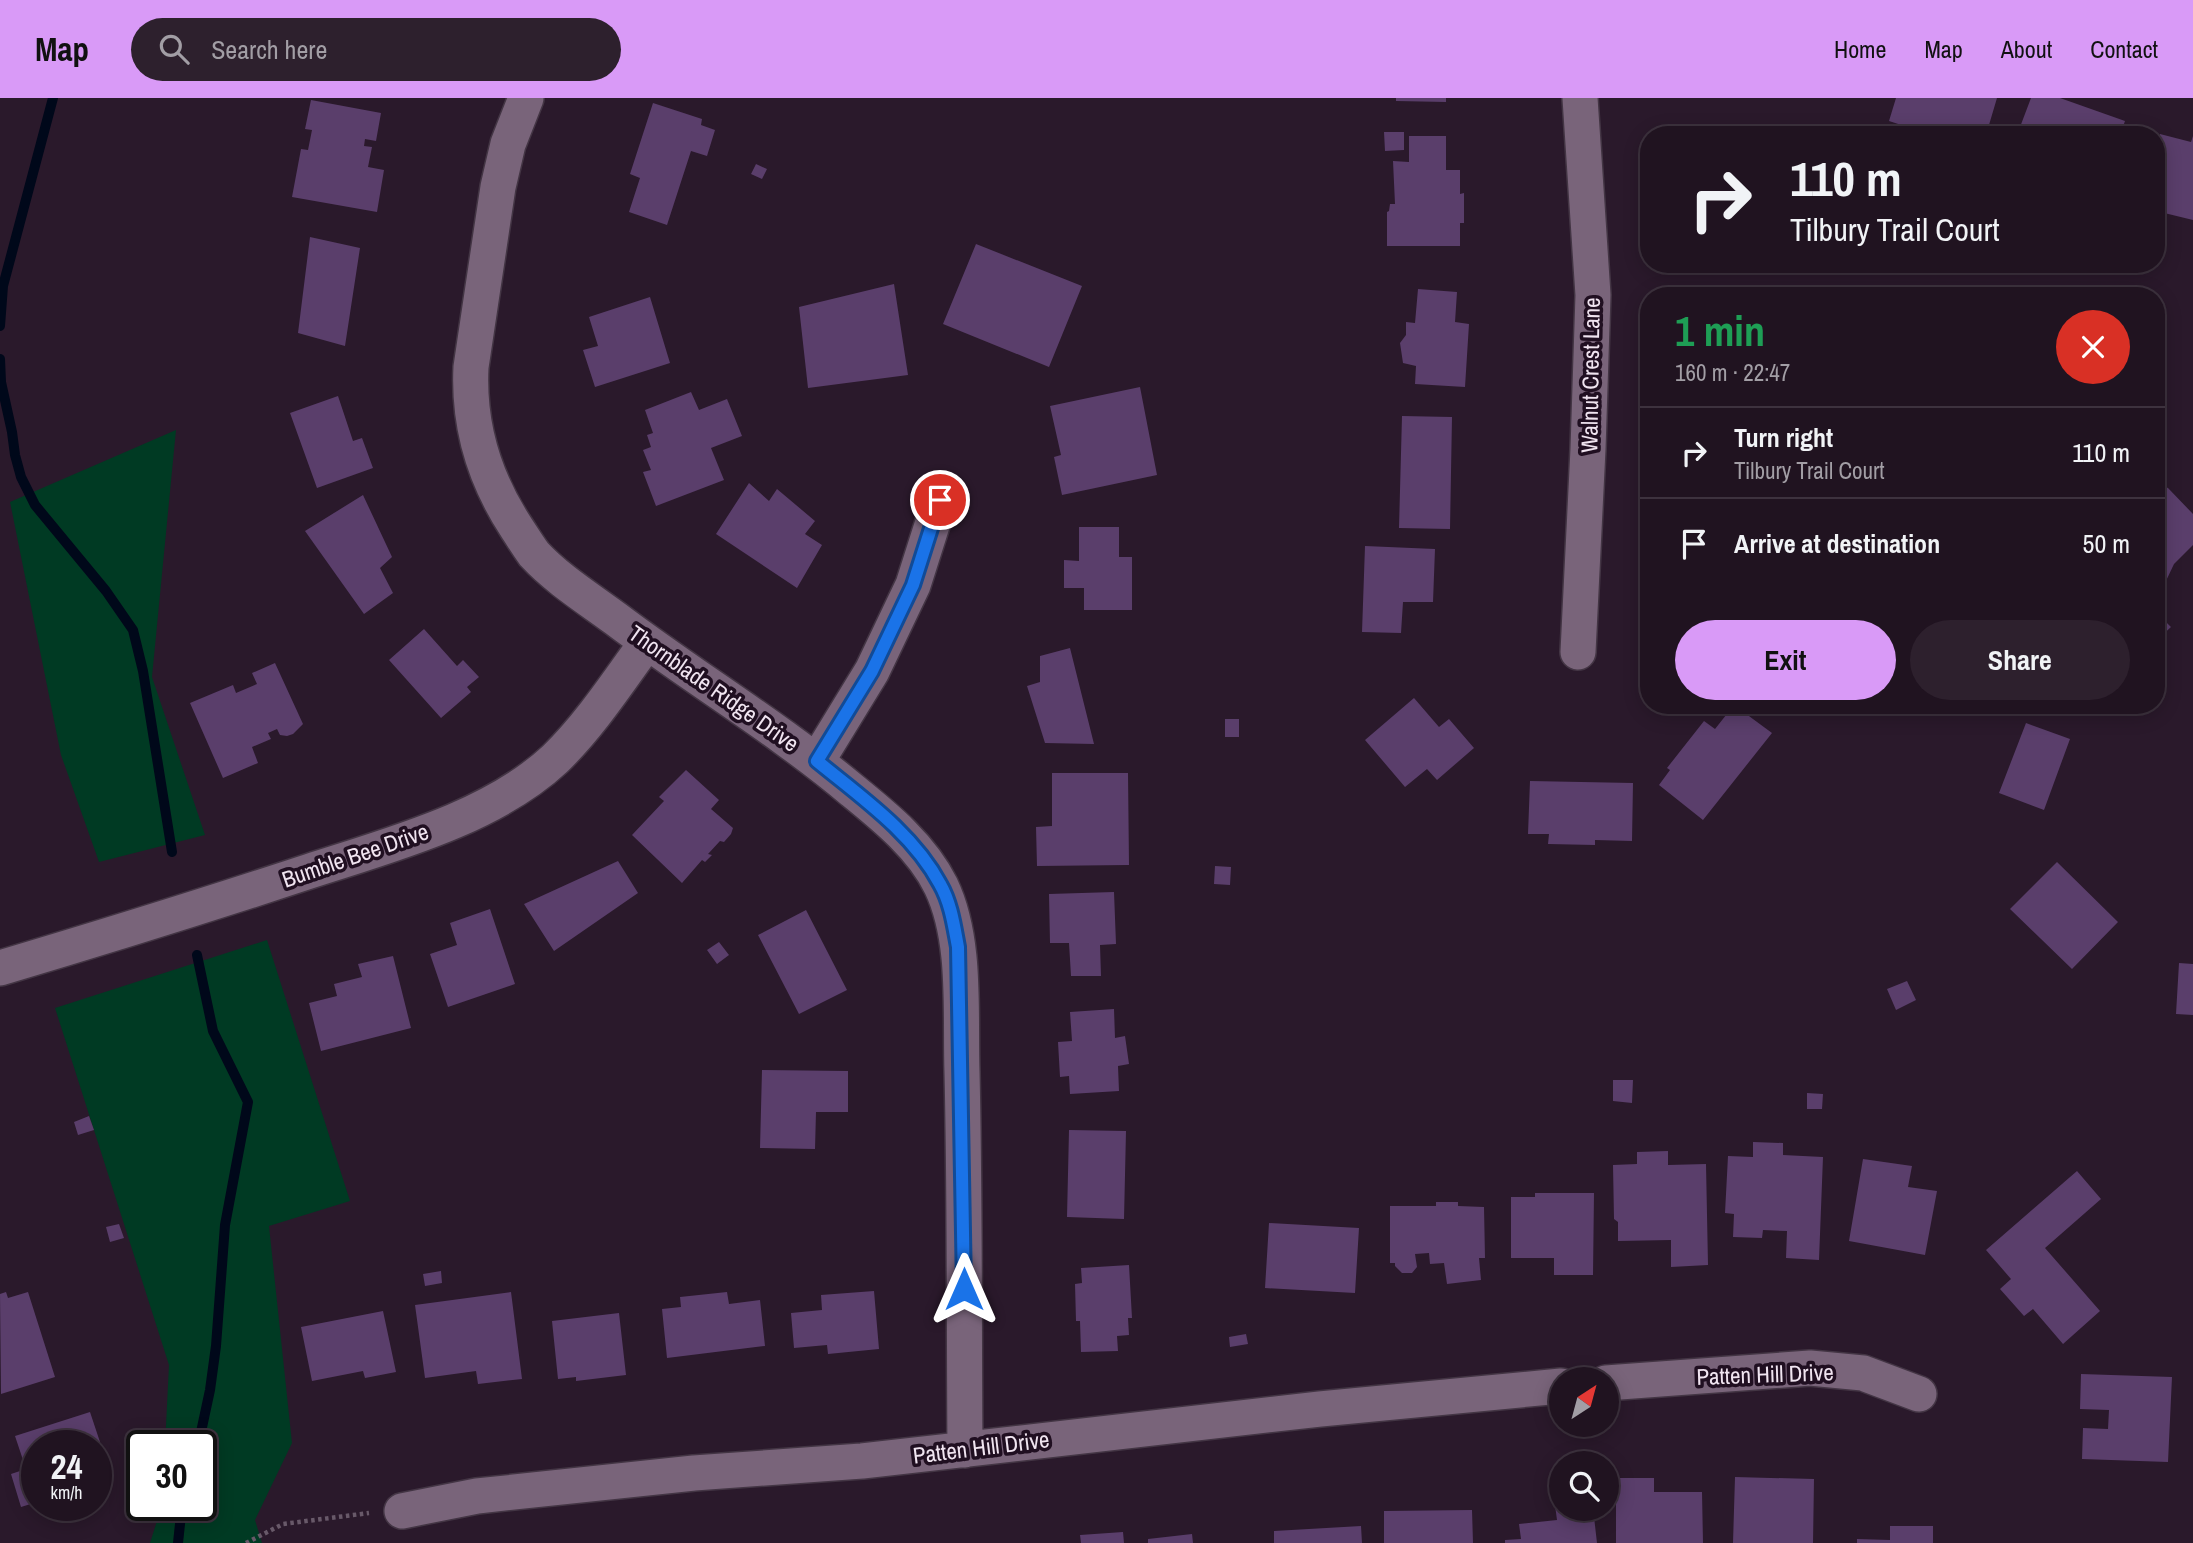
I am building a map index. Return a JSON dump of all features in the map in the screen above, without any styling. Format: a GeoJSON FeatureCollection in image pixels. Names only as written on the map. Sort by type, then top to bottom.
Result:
{"type":"FeatureCollection","features":[{"type":"Feature","properties":{"kind":"street","name":"Thornblade Ridge Drive"},"geometry":{"type":"LineString","coordinates":[[526,98],[508,144],[498,187],[471,367],[470,391],[479,454],[502,505],[534,554],[647,642],[817,761],[911,843],[940,884],[953,917],[958,947],[965,1450]]}},
{"type":"Feature","properties":{"kind":"street","name":"Walnut Crest Lane"},"geometry":{"type":"LineString","coordinates":[[1578,652],[1593,295],[1580,98]]}},
{"type":"Feature","properties":{"kind":"street"},"geometry":{"type":"LineString","coordinates":[[817,761],[878,658],[913,585],[940,500]]}},
{"type":"Feature","properties":{"kind":"street","name":"Bumble Bee Drive"},"geometry":{"type":"LineString","coordinates":[[0,968],[181,914],[424,833],[480,809],[522,784],[554,760],[587,723],[647,642]]}},
{"type":"Feature","properties":{"kind":"street","name":"Patten Hill Drive"},"geometry":{"type":"LineString","coordinates":[[1619,1382],[1810,1368],[1863,1373],[1919,1394]]}},
{"type":"Feature","properties":{"kind":"street","name":"Patten Hill Drive"},"geometry":{"type":"LineString","coordinates":[[402,1511],[477,1496],[694,1473],[862,1461],[1293,1411],[1549,1387]]}},
{"type":"Feature","properties":{"kind":"path"},"geometry":{"type":"LineString","coordinates":[[246,1543],[283,1524],[302,1520],[402,1511]]}},
{"type":"Feature","properties":{"kind":"green space"},"geometry":{"type":"Polygon","coordinates":[[[176,430],[152,677],[205,835],[99,862],[61,755],[10,502],[176,430]]]}},
{"type":"Feature","properties":{"kind":"green space"},"geometry":{"type":"Polygon","coordinates":[[[267,940],[350,1201],[269,1226],[292,1443],[255,1520],[262,1543],[150,1543],[157,1521],[217,1521],[217,1430],[166,1430],[169,1365],[55,1008],[267,940]]]}},
{"type":"Feature","properties":{"kind":"building"},"geometry":{"type":"Polygon","coordinates":[[[1396,98],[1446,98],[1446,102],[1396,101],[1396,98]]]}},
{"type":"Feature","properties":{"kind":"building"},"geometry":{"type":"Polygon","coordinates":[[[1896,98],[1997,98],[1989,126],[1904,126],[1889,121],[1896,98]]]}},
{"type":"Feature","properties":{"kind":"building"},"geometry":{"type":"Polygon","coordinates":[[[2031,98],[2060,98],[2125,121],[2123,126],[2020,126],[2031,98]]]}},
{"type":"Feature","properties":{"kind":"building"},"geometry":{"type":"Polygon","coordinates":[[[311,100],[381,113],[376,141],[365,139],[364,146],[372,147],[368,167],[384,170],[377,212],[292,197],[301,149],[308,150],[312,130],[305,129],[311,100]]]}},
{"type":"Feature","properties":{"kind":"building"},"geometry":{"type":"Polygon","coordinates":[[[653,103],[702,119],[701,125],[715,130],[707,156],[691,151],[667,225],[629,212],[640,178],[630,174],[653,103]]]}},
{"type":"Feature","properties":{"kind":"building"},"geometry":{"type":"Polygon","coordinates":[[[1384,132],[1404,132],[1404,150],[1385,151],[1384,132]]]}},
{"type":"Feature","properties":{"kind":"building"},"geometry":{"type":"Polygon","coordinates":[[[2165,135],[2191,142],[2193,136],[2193,220],[2165,213],[2165,135]]]}},
{"type":"Feature","properties":{"kind":"building"},"geometry":{"type":"Polygon","coordinates":[[[1409,136],[1446,136],[1446,170],[1460,170],[1460,194],[1464,193],[1464,223],[1460,223],[1460,246],[1387,246],[1387,212],[1390,204],[1395,204],[1393,161],[1409,162],[1409,136]]]}},
{"type":"Feature","properties":{"kind":"building"},"geometry":{"type":"Polygon","coordinates":[[[756,164],[767,169],[762,179],[751,174],[756,164]]]}},
{"type":"Feature","properties":{"kind":"building"},"geometry":{"type":"Polygon","coordinates":[[[310,237],[360,248],[345,346],[298,333],[310,237]]]}},
{"type":"Feature","properties":{"kind":"building"},"geometry":{"type":"Polygon","coordinates":[[[976,244],[1082,286],[1049,367],[943,324],[976,244]]]}},
{"type":"Feature","properties":{"kind":"building"},"geometry":{"type":"Polygon","coordinates":[[[894,284],[908,375],[808,388],[799,307],[894,284]]]}},
{"type":"Feature","properties":{"kind":"building"},"geometry":{"type":"Polygon","coordinates":[[[1790,286],[1790,287],[1704,287],[1790,286]]]}},
{"type":"Feature","properties":{"kind":"building"},"geometry":{"type":"Polygon","coordinates":[[[1418,289],[1457,292],[1455,322],[1469,324],[1465,387],[1415,384],[1416,366],[1403,363],[1400,343],[1406,335],[1406,322],[1415,323],[1418,289]]]}},
{"type":"Feature","properties":{"kind":"building"},"geometry":{"type":"Polygon","coordinates":[[[650,297],[670,363],[595,387],[583,350],[598,346],[589,317],[650,297]]]}},
{"type":"Feature","properties":{"kind":"building"},"geometry":{"type":"Polygon","coordinates":[[[1140,387],[1157,475],[1062,495],[1054,457],[1061,455],[1050,406],[1140,387]]]}},
{"type":"Feature","properties":{"kind":"building"},"geometry":{"type":"Polygon","coordinates":[[[691,392],[699,410],[727,399],[742,436],[711,448],[724,480],[656,506],[643,472],[651,470],[643,450],[651,447],[647,435],[653,433],[645,410],[691,392]]]}},
{"type":"Feature","properties":{"kind":"building"},"geometry":{"type":"Polygon","coordinates":[[[338,396],[353,441],[362,438],[373,468],[317,488],[290,413],[338,396]]]}},
{"type":"Feature","properties":{"kind":"building"},"geometry":{"type":"Polygon","coordinates":[[[1402,416],[1452,417],[1450,529],[1399,528],[1402,416]]]}},
{"type":"Feature","properties":{"kind":"building"},"geometry":{"type":"Polygon","coordinates":[[[749,483],[769,501],[777,489],[815,521],[805,534],[822,545],[797,588],[716,534],[749,483]]]}},
{"type":"Feature","properties":{"kind":"building"},"geometry":{"type":"Polygon","coordinates":[[[2165,487],[2193,514],[2193,545],[2174,564],[2165,583],[2165,487]]]}},
{"type":"Feature","properties":{"kind":"building"},"geometry":{"type":"Polygon","coordinates":[[[363,495],[392,557],[380,568],[393,593],[364,614],[305,531],[363,495]]]}},
{"type":"Feature","properties":{"kind":"building"},"geometry":{"type":"Polygon","coordinates":[[[1079,527],[1119,527],[1119,557],[1132,557],[1132,610],[1084,610],[1084,588],[1064,588],[1064,560],[1079,561],[1079,527]]]}},
{"type":"Feature","properties":{"kind":"building"},"geometry":{"type":"Polygon","coordinates":[[[1365,546],[1435,549],[1433,602],[1403,602],[1401,633],[1362,632],[1365,546]]]}},
{"type":"Feature","properties":{"kind":"building"},"geometry":{"type":"Polygon","coordinates":[[[2165,621],[2171,627],[2165,633],[2165,621]]]}},
{"type":"Feature","properties":{"kind":"building"},"geometry":{"type":"Polygon","coordinates":[[[424,629],[457,666],[463,660],[479,677],[467,687],[471,692],[441,718],[389,660],[424,629]]]}},
{"type":"Feature","properties":{"kind":"building"},"geometry":{"type":"Polygon","coordinates":[[[1070,648],[1094,744],[1045,743],[1027,686],[1040,682],[1040,656],[1070,648]]]}},
{"type":"Feature","properties":{"kind":"building"},"geometry":{"type":"Polygon","coordinates":[[[275,663],[303,724],[287,736],[280,735],[277,729],[268,733],[271,739],[252,747],[258,763],[223,778],[190,703],[233,685],[236,693],[257,684],[252,673],[275,663]]]}},
{"type":"Feature","properties":{"kind":"building"},"geometry":{"type":"Polygon","coordinates":[[[1414,698],[1439,727],[1449,719],[1474,748],[1437,780],[1427,769],[1405,787],[1365,740],[1414,698]]]}},
{"type":"Feature","properties":{"kind":"building"},"geometry":{"type":"Polygon","coordinates":[[[1727,714],[1746,714],[1772,733],[1703,820],[1659,785],[1670,770],[1667,768],[1704,721],[1715,729],[1727,714]]]}},
{"type":"Feature","properties":{"kind":"building"},"geometry":{"type":"Polygon","coordinates":[[[1225,719],[1239,719],[1239,737],[1225,737],[1225,719]]]}},
{"type":"Feature","properties":{"kind":"building"},"geometry":{"type":"Polygon","coordinates":[[[2026,723],[2070,739],[2044,810],[1999,793],[2026,723]]]}},
{"type":"Feature","properties":{"kind":"building"},"geometry":{"type":"Polygon","coordinates":[[[686,770],[719,800],[711,809],[733,828],[724,842],[720,841],[708,854],[712,855],[705,862],[702,860],[682,883],[632,835],[664,801],[659,797],[686,770]]]}},
{"type":"Feature","properties":{"kind":"building"},"geometry":{"type":"Polygon","coordinates":[[[1052,773],[1128,773],[1129,865],[1037,866],[1036,827],[1052,826],[1052,773]]]}},
{"type":"Feature","properties":{"kind":"building"},"geometry":{"type":"Polygon","coordinates":[[[1530,781],[1633,783],[1632,841],[1595,840],[1595,845],[1548,844],[1549,834],[1528,834],[1530,781]]]}},
{"type":"Feature","properties":{"kind":"building"},"geometry":{"type":"Polygon","coordinates":[[[618,861],[638,893],[554,951],[524,904],[618,861]]]}},
{"type":"Feature","properties":{"kind":"building"},"geometry":{"type":"Polygon","coordinates":[[[2057,862],[2118,922],[2072,969],[2010,909],[2057,862]]]}},
{"type":"Feature","properties":{"kind":"building"},"geometry":{"type":"Polygon","coordinates":[[[1215,866],[1231,867],[1230,885],[1214,884],[1215,866]]]}},
{"type":"Feature","properties":{"kind":"building"},"geometry":{"type":"Polygon","coordinates":[[[1114,892],[1116,944],[1100,945],[1101,976],[1071,976],[1069,943],[1050,943],[1049,894],[1114,892]]]}},
{"type":"Feature","properties":{"kind":"building"},"geometry":{"type":"Polygon","coordinates":[[[490,909],[515,984],[448,1007],[430,954],[457,945],[450,923],[490,909]]]}},
{"type":"Feature","properties":{"kind":"building"},"geometry":{"type":"Polygon","coordinates":[[[806,910],[847,990],[799,1014],[758,935],[806,910]]]}},
{"type":"Feature","properties":{"kind":"building"},"geometry":{"type":"Polygon","coordinates":[[[719,942],[729,955],[717,964],[707,950],[719,942]]]}},
{"type":"Feature","properties":{"kind":"building"},"geometry":{"type":"Polygon","coordinates":[[[393,956],[411,1028],[321,1051],[309,1003],[337,996],[334,984],[362,977],[358,964],[393,956]]]}},
{"type":"Feature","properties":{"kind":"building"},"geometry":{"type":"Polygon","coordinates":[[[2179,963],[2193,964],[2193,1015],[2176,1014],[2179,963]]]}},
{"type":"Feature","properties":{"kind":"building"},"geometry":{"type":"Polygon","coordinates":[[[1907,981],[1916,1000],[1896,1010],[1887,989],[1907,981]]]}},
{"type":"Feature","properties":{"kind":"building"},"geometry":{"type":"Polygon","coordinates":[[[1114,1009],[1115,1038],[1125,1036],[1129,1064],[1118,1066],[1119,1091],[1070,1094],[1069,1076],[1060,1077],[1058,1042],[1072,1041],[1070,1012],[1114,1009]]]}},
{"type":"Feature","properties":{"kind":"building"},"geometry":{"type":"Polygon","coordinates":[[[762,1070],[848,1071],[848,1112],[816,1112],[815,1149],[760,1148],[762,1070]]]}},
{"type":"Feature","properties":{"kind":"building"},"geometry":{"type":"Polygon","coordinates":[[[1613,1080],[1633,1080],[1632,1103],[1613,1101],[1613,1080]]]}},
{"type":"Feature","properties":{"kind":"building"},"geometry":{"type":"Polygon","coordinates":[[[1807,1093],[1823,1094],[1822,1109],[1807,1109],[1807,1093]]]}},
{"type":"Feature","properties":{"kind":"building"},"geometry":{"type":"Polygon","coordinates":[[[89,1116],[94,1130],[78,1135],[74,1122],[89,1116]]]}},
{"type":"Feature","properties":{"kind":"building"},"geometry":{"type":"Polygon","coordinates":[[[1069,1130],[1126,1131],[1124,1219],[1067,1217],[1069,1130]]]}},
{"type":"Feature","properties":{"kind":"building"},"geometry":{"type":"Polygon","coordinates":[[[1753,1142],[1783,1143],[1783,1155],[1823,1157],[1819,1260],[1786,1258],[1787,1231],[1763,1230],[1762,1238],[1733,1237],[1734,1214],[1725,1213],[1728,1156],[1753,1157],[1753,1142]]]}},
{"type":"Feature","properties":{"kind":"building"},"geometry":{"type":"Polygon","coordinates":[[[1668,1151],[1668,1165],[1706,1164],[1708,1265],[1671,1267],[1671,1240],[1618,1241],[1618,1222],[1614,1219],[1613,1165],[1637,1164],[1637,1152],[1668,1151]]]}},
{"type":"Feature","properties":{"kind":"building"},"geometry":{"type":"Polygon","coordinates":[[[1863,1159],[1912,1166],[1908,1187],[1937,1191],[1925,1255],[1849,1241],[1863,1159]]]}},
{"type":"Feature","properties":{"kind":"building"},"geometry":{"type":"Polygon","coordinates":[[[2077,1171],[2101,1199],[2045,1248],[2100,1311],[2063,1344],[2033,1309],[2024,1316],[2000,1289],[2011,1279],[1986,1250],[2077,1171]]]}},
{"type":"Feature","properties":{"kind":"building"},"geometry":{"type":"Polygon","coordinates":[[[1535,1193],[1594,1193],[1593,1275],[1554,1275],[1554,1258],[1511,1258],[1511,1197],[1535,1197],[1535,1193]]]}},
{"type":"Feature","properties":{"kind":"building"},"geometry":{"type":"Polygon","coordinates":[[[1436,1202],[1458,1202],[1458,1206],[1484,1207],[1485,1258],[1479,1258],[1481,1280],[1447,1284],[1444,1263],[1430,1264],[1429,1253],[1415,1254],[1417,1267],[1412,1273],[1402,1273],[1395,1263],[1390,1263],[1390,1206],[1436,1206],[1436,1202]]]}},
{"type":"Feature","properties":{"kind":"building"},"geometry":{"type":"Polygon","coordinates":[[[1269,1223],[1359,1228],[1355,1293],[1265,1288],[1269,1223]]]}},
{"type":"Feature","properties":{"kind":"building"},"geometry":{"type":"Polygon","coordinates":[[[119,1224],[124,1238],[110,1242],[106,1227],[119,1224]]]}},
{"type":"Feature","properties":{"kind":"building"},"geometry":{"type":"Polygon","coordinates":[[[1129,1265],[1132,1318],[1128,1318],[1129,1335],[1117,1336],[1118,1351],[1081,1352],[1080,1321],[1076,1321],[1075,1284],[1082,1283],[1081,1268],[1129,1265]]]}},
{"type":"Feature","properties":{"kind":"building"},"geometry":{"type":"Polygon","coordinates":[[[441,1271],[442,1283],[425,1286],[423,1274],[441,1271]]]}},
{"type":"Feature","properties":{"kind":"building"},"geometry":{"type":"Polygon","coordinates":[[[874,1291],[879,1349],[828,1354],[827,1345],[794,1348],[791,1313],[822,1310],[821,1295],[874,1291]]]}},
{"type":"Feature","properties":{"kind":"building"},"geometry":{"type":"Polygon","coordinates":[[[6,1292],[8,1298],[28,1292],[55,1377],[1,1394],[0,1294],[6,1292]]]}},
{"type":"Feature","properties":{"kind":"building"},"geometry":{"type":"Polygon","coordinates":[[[511,1292],[522,1379],[478,1384],[476,1371],[425,1378],[415,1305],[511,1292]]]}},
{"type":"Feature","properties":{"kind":"building"},"geometry":{"type":"Polygon","coordinates":[[[727,1292],[729,1304],[760,1300],[765,1346],[667,1358],[662,1309],[681,1307],[680,1297],[727,1292]]]}},
{"type":"Feature","properties":{"kind":"building"},"geometry":{"type":"Polygon","coordinates":[[[383,1311],[396,1372],[365,1378],[363,1371],[312,1381],[301,1327],[383,1311]]]}},
{"type":"Feature","properties":{"kind":"building"},"geometry":{"type":"Polygon","coordinates":[[[619,1313],[626,1375],[576,1381],[576,1377],[558,1379],[552,1321],[619,1313]]]}},
{"type":"Feature","properties":{"kind":"building"},"geometry":{"type":"Polygon","coordinates":[[[1246,1334],[1248,1344],[1230,1347],[1229,1337],[1246,1334]]]}},
{"type":"Feature","properties":{"kind":"building"},"geometry":{"type":"Polygon","coordinates":[[[2081,1374],[2172,1377],[2168,1462],[2082,1459],[2083,1428],[2108,1429],[2109,1410],[2080,1409],[2081,1374]]]}},
{"type":"Feature","properties":{"kind":"building"},"geometry":{"type":"Polygon","coordinates":[[[90,1412],[96,1430],[34,1430],[90,1412]]]}},
{"type":"Feature","properties":{"kind":"building"},"geometry":{"type":"Polygon","coordinates":[[[21,1434],[21,1454],[15,1436],[21,1434]]]}},
{"type":"Feature","properties":{"kind":"building"},"geometry":{"type":"Polygon","coordinates":[[[21,1471],[21,1507],[11,1474],[21,1471]]]}},
{"type":"Feature","properties":{"kind":"building"},"geometry":{"type":"Polygon","coordinates":[[[1735,1477],[1814,1479],[1813,1543],[1733,1543],[1735,1477]]]}},
{"type":"Feature","properties":{"kind":"building"},"geometry":{"type":"Polygon","coordinates":[[[1619,1478],[1654,1478],[1654,1492],[1702,1492],[1703,1543],[1616,1543],[1619,1478]]]}},
{"type":"Feature","properties":{"kind":"building"},"geometry":{"type":"Polygon","coordinates":[[[1472,1510],[1473,1543],[1384,1543],[1384,1511],[1472,1510]]]}},
{"type":"Feature","properties":{"kind":"building"},"geometry":{"type":"Polygon","coordinates":[[[1594,1521],[1597,1543],[1505,1543],[1505,1540],[1521,1539],[1519,1524],[1594,1521]]]}},
{"type":"Feature","properties":{"kind":"building"},"geometry":{"type":"Polygon","coordinates":[[[1361,1526],[1362,1543],[1274,1543],[1274,1531],[1361,1526]]]}},
{"type":"Feature","properties":{"kind":"building"},"geometry":{"type":"Polygon","coordinates":[[[1890,1526],[1933,1526],[1933,1543],[1857,1543],[1857,1539],[1890,1540],[1890,1526]]]}},
{"type":"Feature","properties":{"kind":"building"},"geometry":{"type":"Polygon","coordinates":[[[1123,1532],[1124,1543],[1081,1543],[1080,1535],[1123,1532]]]}},
{"type":"Feature","properties":{"kind":"building"},"geometry":{"type":"Polygon","coordinates":[[[1192,1534],[1193,1543],[1148,1543],[1148,1539],[1192,1534]]]}},
{"type":"Feature","properties":{"kind":"waterway"},"geometry":{"type":"LineString","coordinates":[[0,326],[3,286],[53,98]]}},
{"type":"Feature","properties":{"kind":"waterway"},"geometry":{"type":"LineString","coordinates":[[0,359],[1,382],[21,477],[35,505],[106,591],[133,630],[143,671],[172,852]]}},
{"type":"Feature","properties":{"kind":"waterway"},"geometry":{"type":"LineString","coordinates":[[197,955],[213,1031],[248,1102],[225,1225],[216,1346],[201,1430]]}},
{"type":"Feature","properties":{"kind":"waterway"},"geometry":{"type":"LineString","coordinates":[[178,1543],[180,1521]]}},
{"type":"Feature","properties":{"kind":"route"},"geometry":{"type":"LineString","coordinates":[[940,500],[913,585],[872,671],[817,761],[911,843],[940,884],[953,917],[958,947],[964,1289]]}}]}
